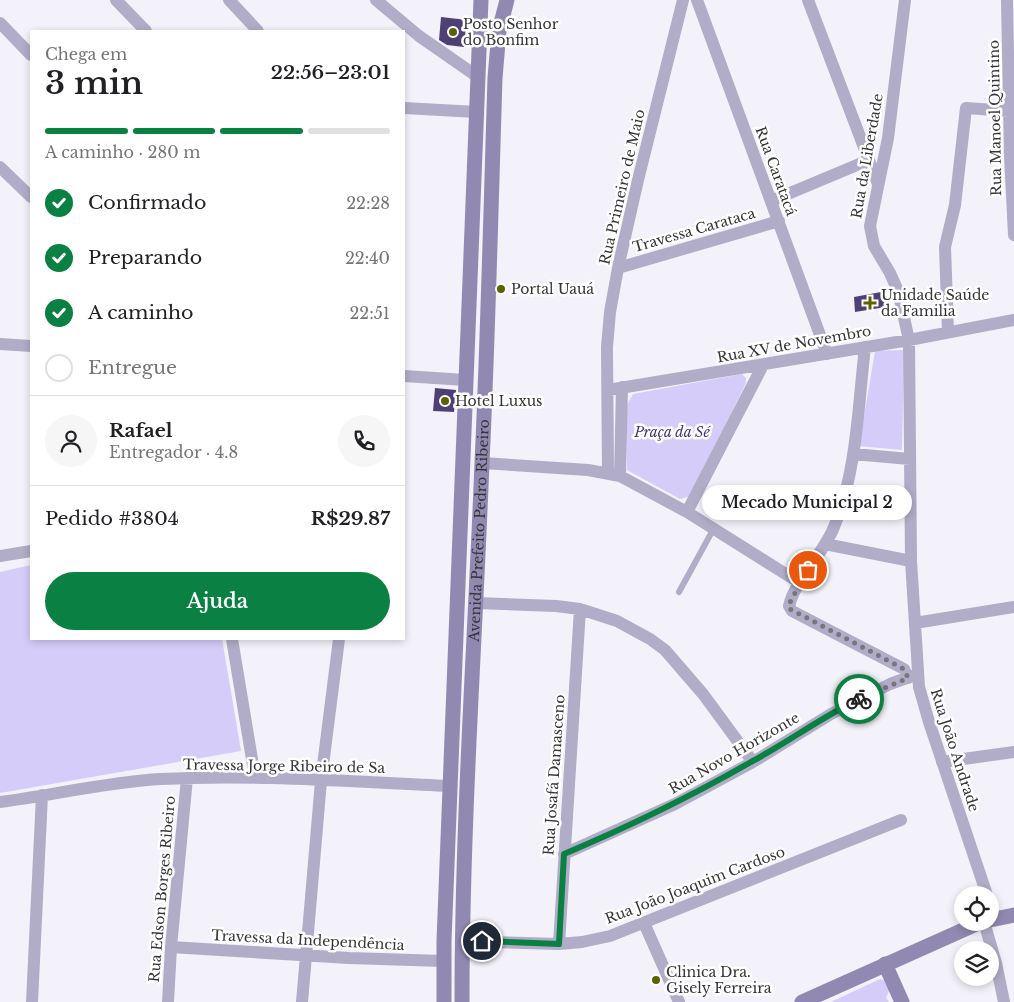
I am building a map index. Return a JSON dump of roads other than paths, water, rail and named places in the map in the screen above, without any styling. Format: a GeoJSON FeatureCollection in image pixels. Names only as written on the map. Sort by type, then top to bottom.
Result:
{"type":"FeatureCollection","features":[{"type":"Feature","properties":{"kind":"main road","name":"Avenida Prefeito Pedro Ribeiro"},"geometry":{"type":"LineString","coordinates":[[444,1002],[444,941],[481,0]]}},
{"type":"Feature","properties":{"kind":"main road","name":"Avenida Prefeito Pedro Ribeiro"},"geometry":{"type":"LineString","coordinates":[[462,1002],[462,941],[482,463],[495,78],[499,31],[507,0]]}},
{"type":"Feature","properties":{"kind":"main road"},"geometry":{"type":"LineString","coordinates":[[478,77],[495,78]]}},
{"type":"Feature","properties":{"kind":"main road"},"geometry":{"type":"LineString","coordinates":[[465,380],[485,381]]}},
{"type":"Feature","properties":{"kind":"main road"},"geometry":{"type":"LineString","coordinates":[[462,462],[482,463]]}},
{"type":"Feature","properties":{"kind":"main road"},"geometry":{"type":"LineString","coordinates":[[457,603],[476,603]]}},
{"type":"Feature","properties":{"kind":"main road"},"geometry":{"type":"LineString","coordinates":[[450,786],[468,786]]}},
{"type":"Feature","properties":{"kind":"main road"},"geometry":{"type":"LineString","coordinates":[[999,917],[1014,915]]}},
{"type":"Feature","properties":{"kind":"main road"},"geometry":{"type":"LineString","coordinates":[[802,1002],[959,931]]}},
{"type":"Feature","properties":{"kind":"main road"},"geometry":{"type":"LineString","coordinates":[[444,941],[462,941]]}},
{"type":"Feature","properties":{"kind":"main road"},"geometry":{"type":"LineString","coordinates":[[444,961],[462,962]]}},
{"type":"Feature","properties":{"kind":"main road"},"geometry":{"type":"LineString","coordinates":[[885,964],[902,1002]]}},
{"type":"Feature","properties":{"kind":"street"},"geometry":{"type":"LineString","coordinates":[[116,0],[145,30]]}},
{"type":"Feature","properties":{"kind":"street"},"geometry":{"type":"LineString","coordinates":[[229,0],[257,30]]}},
{"type":"Feature","properties":{"kind":"street"},"geometry":{"type":"LineString","coordinates":[[376,0],[419,36],[478,77]]}},
{"type":"Feature","properties":{"kind":"street","name":"Rua Primeiro de Maio"},"geometry":{"type":"LineString","coordinates":[[614,474],[608,390],[607,347],[610,312],[638,180],[683,0]]}},
{"type":"Feature","properties":{"kind":"street","name":"Rua Caratacá"},"geometry":{"type":"LineString","coordinates":[[697,0],[827,354]]}},
{"type":"Feature","properties":{"kind":"street"},"geometry":{"type":"LineString","coordinates":[[808,0],[878,184]]}},
{"type":"Feature","properties":{"kind":"street","name":"Rua da Liberdade"},"geometry":{"type":"LineString","coordinates":[[905,0],[888,138],[870,226],[874,246],[898,291],[909,340]]}},
{"type":"Feature","properties":{"kind":"street","name":"Rua Manoel Quintino"},"geometry":{"type":"LineString","coordinates":[[1007,0],[1010,156],[1014,234]]}},
{"type":"Feature","properties":{"kind":"street"},"geometry":{"type":"LineString","coordinates":[[0,22],[30,54]]}},
{"type":"Feature","properties":{"kind":"street"},"geometry":{"type":"LineString","coordinates":[[405,108],[477,112]]}},
{"type":"Feature","properties":{"kind":"street"},"geometry":{"type":"LineString","coordinates":[[948,332],[945,247],[955,206],[966,108],[1009,111]]}},
{"type":"Feature","properties":{"kind":"street"},"geometry":{"type":"LineString","coordinates":[[771,201],[869,160]]}},
{"type":"Feature","properties":{"kind":"street"},"geometry":{"type":"LineString","coordinates":[[0,167],[30,196]]}},
{"type":"Feature","properties":{"kind":"street","name":"Travessa Carataca"},"geometry":{"type":"LineString","coordinates":[[618,268],[779,222]]}},
{"type":"Feature","properties":{"kind":"street","name":"Rua XV de Novembro"},"geometry":{"type":"LineString","coordinates":[[608,390],[909,340],[1014,320]]}},
{"type":"Feature","properties":{"kind":"street","name":"Rua João Andrade"},"geometry":{"type":"LineString","coordinates":[[909,340],[911,561],[915,623],[913,676],[984,886]]}},
{"type":"Feature","properties":{"kind":"street"},"geometry":{"type":"LineString","coordinates":[[0,344],[30,346]]}},
{"type":"Feature","properties":{"kind":"street"},"geometry":{"type":"LineString","coordinates":[[864,347],[853,454],[841,509],[834,529],[789,604],[790,609],[904,669],[913,676]]}},
{"type":"Feature","properties":{"kind":"street"},"geometry":{"type":"LineString","coordinates":[[687,512],[763,365]]}},
{"type":"Feature","properties":{"kind":"street"},"geometry":{"type":"LineString","coordinates":[[405,376],[465,380]]}},
{"type":"Feature","properties":{"kind":"street"},"geometry":{"type":"LineString","coordinates":[[614,474],[622,387]]}},
{"type":"Feature","properties":{"kind":"street"},"geometry":{"type":"LineString","coordinates":[[853,454],[910,459]]}},
{"type":"Feature","properties":{"kind":"street"},"geometry":{"type":"LineString","coordinates":[[482,463],[614,474],[687,512],[800,583]]}},
{"type":"Feature","properties":{"kind":"street"},"geometry":{"type":"LineString","coordinates":[[825,544],[911,561]]}},
{"type":"Feature","properties":{"kind":"street"},"geometry":{"type":"LineString","coordinates":[[0,556],[30,551]]}},
{"type":"Feature","properties":{"kind":"street"},"geometry":{"type":"LineString","coordinates":[[476,603],[556,606],[580,609],[617,621],[650,639],[665,650],[703,694],[753,762]]}},
{"type":"Feature","properties":{"kind":"street"},"geometry":{"type":"LineString","coordinates":[[915,623],[1014,607]]}},
{"type":"Feature","properties":{"kind":"street","name":"Rua Josafá Damasceno"},"geometry":{"type":"LineString","coordinates":[[559,944],[580,609]]}},
{"type":"Feature","properties":{"kind":"street"},"geometry":{"type":"LineString","coordinates":[[232,640],[255,777]]}},
{"type":"Feature","properties":{"kind":"street"},"geometry":{"type":"LineString","coordinates":[[302,1002],[321,781],[339,640]]}},
{"type":"Feature","properties":{"kind":"street","name":"Rua Novo Horizonte"},"geometry":{"type":"LineString","coordinates":[[564,854],[675,804],[753,762],[831,714],[890,684],[913,676]]}},
{"type":"Feature","properties":{"kind":"street"},"geometry":{"type":"LineString","coordinates":[[942,762],[1014,752]]}},
{"type":"Feature","properties":{"kind":"street","name":"Travessa Jorge Ribeiro de Sa"},"geometry":{"type":"LineString","coordinates":[[0,802],[113,784],[187,778],[255,777],[450,786]]}},
{"type":"Feature","properties":{"kind":"street","name":"Rua Edson Borges Ribeiro"},"geometry":{"type":"LineString","coordinates":[[168,1002],[171,947],[187,778]]}},
{"type":"Feature","properties":{"kind":"street"},"geometry":{"type":"LineString","coordinates":[[32,1002],[42,795]]}},
{"type":"Feature","properties":{"kind":"street","name":"Rua João Joaquim Cardoso"},"geometry":{"type":"LineString","coordinates":[[462,941],[559,944],[582,942],[610,936],[900,820]]}},
{"type":"Feature","properties":{"kind":"street"},"geometry":{"type":"LineString","coordinates":[[644,923],[679,1002]]}},
{"type":"Feature","properties":{"kind":"street"},"geometry":{"type":"LineString","coordinates":[[990,931],[1004,1002]]}},
{"type":"Feature","properties":{"kind":"street","name":"Travessa da Independência"},"geometry":{"type":"LineString","coordinates":[[171,947],[444,961]]}},
{"type":"Feature","properties":{"kind":"lane"},"geometry":{"type":"LineString","coordinates":[[679,592],[714,528]]}},
{"type":"Feature","properties":{"kind":"place","name":"Posto Senhor do Bonfim"},"geometry":{"type":"Point","coordinates":[453,32]}},
{"type":"Feature","properties":{"kind":"place","name":"Portal Uauá"},"geometry":{"type":"Point","coordinates":[501,289]}},
{"type":"Feature","properties":{"kind":"place","name":"Unidade Saúde da Familia"},"geometry":{"type":"Point","coordinates":[870,303]}},
{"type":"Feature","properties":{"kind":"place","name":"Hotel Luxus"},"geometry":{"type":"Point","coordinates":[445,401]}},
{"type":"Feature","properties":{"kind":"place","name":"Mecado Municipal 2"},"geometry":{"type":"Point","coordinates":[808,570]}},
{"type":"Feature","properties":{"kind":"place","name":"Clinica Dra. Gisely Ferreira"},"geometry":{"type":"Point","coordinates":[656,980]}},
{"type":"Feature","properties":{"kind":"park label","name":"Praça da Sé"},"geometry":{"type":"Point","coordinates":[672,432]}}]}
